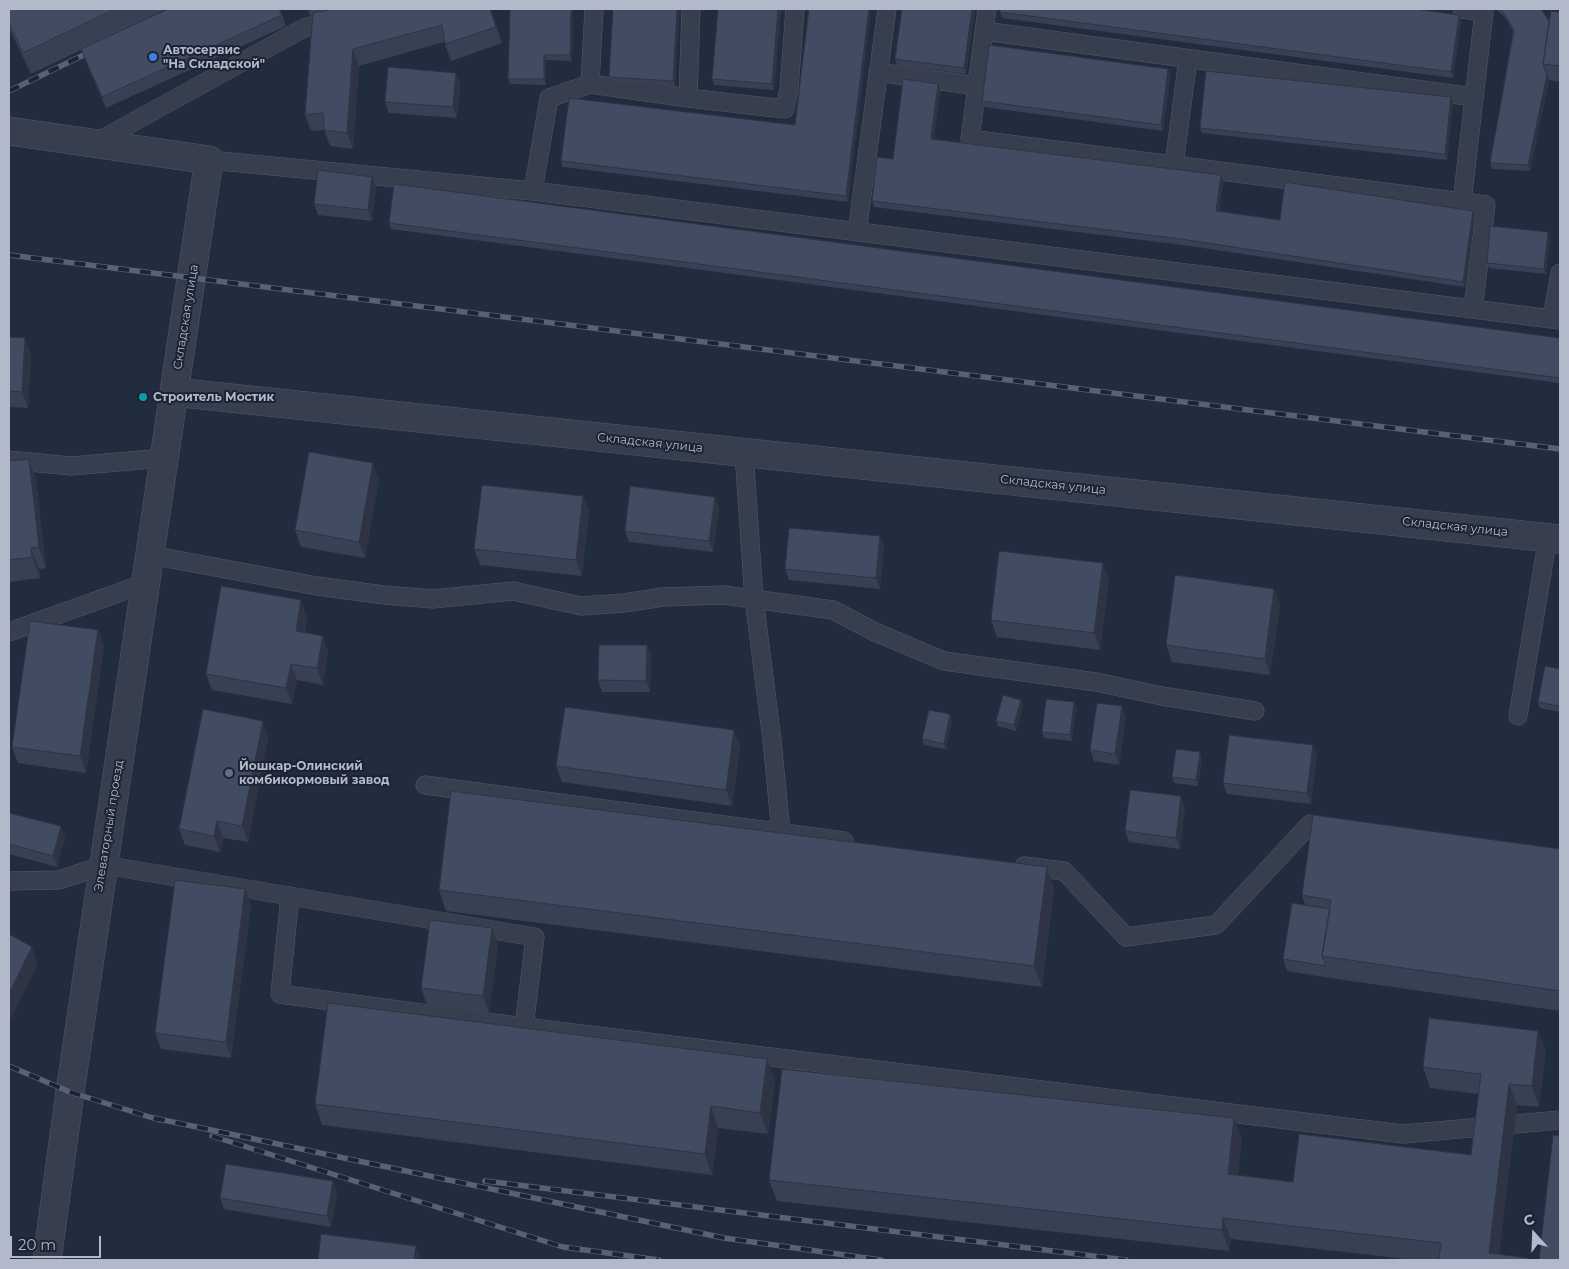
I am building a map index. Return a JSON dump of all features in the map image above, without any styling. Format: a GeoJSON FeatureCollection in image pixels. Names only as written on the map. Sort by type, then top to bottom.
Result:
{"type":"FeatureCollection","features":[{"type":"Feature","properties":{"kind":"street"},"geometry":{"type":"LineString","coordinates":[[9,131],[209,160]]}},
{"type":"Feature","properties":{"kind":"street","name":"Складская улица"},"geometry":{"type":"LineString","coordinates":[[209,160],[174,392],[1554,538]]}},
{"type":"Feature","properties":{"kind":"street","name":"Элеваторный проезд"},"geometry":{"type":"LineString","coordinates":[[47,1260],[174,392]]}},
{"type":"Feature","properties":{"kind":"lane"},"geometry":{"type":"LineString","coordinates":[[590,84],[594,9]]}},
{"type":"Feature","properties":{"kind":"lane"},"geometry":{"type":"LineString","coordinates":[[688,98],[691,9]]}},
{"type":"Feature","properties":{"kind":"lane"},"geometry":{"type":"LineString","coordinates":[[533,191],[549,98],[590,84],[785,109],[789,89],[795,9]]}},
{"type":"Feature","properties":{"kind":"lane"},"geometry":{"type":"LineString","coordinates":[[857,232],[887,9]]}},
{"type":"Feature","properties":{"kind":"lane"},"geometry":{"type":"LineString","coordinates":[[987,9],[970,139],[1486,205],[1473,308]]}},
{"type":"Feature","properties":{"kind":"lane"},"geometry":{"type":"LineString","coordinates":[[1462,9],[1484,12],[1462,202]]}},
{"type":"Feature","properties":{"kind":"lane"},"geometry":{"type":"LineString","coordinates":[[95,143],[304,28],[352,17]]}},
{"type":"Feature","properties":{"kind":"lane"},"geometry":{"type":"LineString","coordinates":[[984,31],[1474,97]]}},
{"type":"Feature","properties":{"kind":"lane"},"geometry":{"type":"LineString","coordinates":[[1174,165],[1188,58]]}},
{"type":"Feature","properties":{"kind":"lane"},"geometry":{"type":"LineString","coordinates":[[878,72],[977,86]]}},
{"type":"Feature","properties":{"kind":"lane"},"geometry":{"type":"LineString","coordinates":[[209,160],[533,191],[1556,319],[1560,273]]}},
{"type":"Feature","properties":{"kind":"lane"},"geometry":{"type":"LineString","coordinates":[[744,453],[754,599],[772,740],[781,833]]}},
{"type":"Feature","properties":{"kind":"lane"},"geometry":{"type":"LineString","coordinates":[[9,460],[71,466],[164,458]]}},
{"type":"Feature","properties":{"kind":"lane"},"geometry":{"type":"LineString","coordinates":[[1518,716],[1554,538]]}},
{"type":"Feature","properties":{"kind":"lane"},"geometry":{"type":"LineString","coordinates":[[150,554],[317,586],[384,595],[433,599],[513,591],[581,606],[624,603],[663,597],[724,595],[833,610],[875,632],[944,661],[1096,682],[1162,696],[1255,711]]}},
{"type":"Feature","properties":{"kind":"lane"},"geometry":{"type":"LineString","coordinates":[[9,632],[146,583]]}},
{"type":"Feature","properties":{"kind":"lane"},"geometry":{"type":"LineString","coordinates":[[425,785],[859,843]]}},
{"type":"Feature","properties":{"kind":"lane"},"geometry":{"type":"LineString","coordinates":[[1005,863],[1064,871],[1126,936],[1216,925],[1310,824],[1349,830]]}},
{"type":"Feature","properties":{"kind":"lane"},"geometry":{"type":"LineString","coordinates":[[9,882],[60,880],[104,865],[535,937],[524,1027]]}},
{"type":"Feature","properties":{"kind":"lane"},"geometry":{"type":"LineString","coordinates":[[290,896],[280,994],[524,1027],[1402,1134],[1560,1120]]}},
{"type":"Feature","properties":{"kind":"building"},"geometry":{"type":"Polygon","coordinates":[[[9,9],[115,9],[23,53],[9,23],[9,9]]]}},
{"type":"Feature","properties":{"kind":"building"},"geometry":{"type":"Polygon","coordinates":[[[168,9],[279,9],[282,15],[102,97],[81,49],[168,9]]]}},
{"type":"Feature","properties":{"kind":"building"},"geometry":{"type":"Polygon","coordinates":[[[334,9],[490,9],[496,27],[445,44],[442,25],[353,49],[347,133],[324,130],[323,113],[305,115],[313,13],[334,9]]]}},
{"type":"Feature","properties":{"kind":"building"},"geometry":{"type":"Polygon","coordinates":[[[510,9],[571,9],[570,55],[544,55],[544,79],[508,79],[510,9]]]}},
{"type":"Feature","properties":{"kind":"building"},"geometry":{"type":"Polygon","coordinates":[[[613,9],[677,9],[673,81],[609,77],[613,9]]]}},
{"type":"Feature","properties":{"kind":"building"},"geometry":{"type":"Polygon","coordinates":[[[718,9],[778,9],[772,84],[712,79],[718,9]]]}},
{"type":"Feature","properties":{"kind":"building"},"geometry":{"type":"Polygon","coordinates":[[[809,9],[869,9],[846,196],[561,161],[569,98],[795,125],[809,9]]]}},
{"type":"Feature","properties":{"kind":"building"},"geometry":{"type":"Polygon","coordinates":[[[902,9],[972,9],[964,68],[895,59],[902,9]]]}},
{"type":"Feature","properties":{"kind":"building"},"geometry":{"type":"Polygon","coordinates":[[[1000,9],[1414,9],[1459,15],[1451,72],[1000,12],[1000,9]]]}},
{"type":"Feature","properties":{"kind":"building"},"geometry":{"type":"Polygon","coordinates":[[[1500,9],[1541,9],[1549,21],[1543,64],[1547,75],[1528,165],[1490,163],[1514,30],[1500,9]]]}},
{"type":"Feature","properties":{"kind":"building"},"geometry":{"type":"Polygon","coordinates":[[[1551,11],[1560,12],[1560,66],[1543,64],[1551,11]]]}},
{"type":"Feature","properties":{"kind":"building"},"geometry":{"type":"Polygon","coordinates":[[[989,45],[1168,69],[1161,125],[982,101],[989,45]]]}},
{"type":"Feature","properties":{"kind":"building"},"geometry":{"type":"Polygon","coordinates":[[[388,67],[456,73],[453,107],[385,102],[388,67]]]}},
{"type":"Feature","properties":{"kind":"building"},"geometry":{"type":"Polygon","coordinates":[[[1206,71],[1451,97],[1445,154],[1200,128],[1206,71]]]}},
{"type":"Feature","properties":{"kind":"building"},"geometry":{"type":"Polygon","coordinates":[[[903,79],[938,84],[931,139],[1221,175],[1216,211],[1280,220],[1285,182],[1473,211],[1463,282],[1181,239],[872,201],[877,157],[893,159],[903,79]]]}},
{"type":"Feature","properties":{"kind":"building"},"geometry":{"type":"Polygon","coordinates":[[[318,170],[372,177],[368,210],[314,204],[318,170]]]}},
{"type":"Feature","properties":{"kind":"building"},"geometry":{"type":"Polygon","coordinates":[[[394,184],[1560,338],[1560,378],[389,223],[394,184]]]}},
{"type":"Feature","properties":{"kind":"building"},"geometry":{"type":"Polygon","coordinates":[[[1490,226],[1548,232],[1544,269],[1487,263],[1490,226]]]}},
{"type":"Feature","properties":{"kind":"building"},"geometry":{"type":"Polygon","coordinates":[[[9,337],[25,338],[22,392],[9,391],[9,337]]]}},
{"type":"Feature","properties":{"kind":"building"},"geometry":{"type":"Polygon","coordinates":[[[309,452],[373,463],[359,542],[295,530],[309,452]]]}},
{"type":"Feature","properties":{"kind":"building"},"geometry":{"type":"Polygon","coordinates":[[[29,459],[39,547],[31,548],[32,557],[9,560],[9,461],[29,459]]]}},
{"type":"Feature","properties":{"kind":"building"},"geometry":{"type":"Polygon","coordinates":[[[482,485],[583,496],[576,560],[474,549],[482,485]]]}},
{"type":"Feature","properties":{"kind":"building"},"geometry":{"type":"Polygon","coordinates":[[[630,486],[715,497],[709,541],[625,531],[630,486]]]}},
{"type":"Feature","properties":{"kind":"building"},"geometry":{"type":"Polygon","coordinates":[[[789,528],[880,536],[876,578],[785,569],[789,528]]]}},
{"type":"Feature","properties":{"kind":"building"},"geometry":{"type":"Polygon","coordinates":[[[999,551],[1103,563],[1094,633],[991,620],[999,551]]]}},
{"type":"Feature","properties":{"kind":"building"},"geometry":{"type":"Polygon","coordinates":[[[1175,575],[1274,589],[1265,659],[1166,645],[1175,575]]]}},
{"type":"Feature","properties":{"kind":"building"},"geometry":{"type":"Polygon","coordinates":[[[221,586],[301,600],[296,631],[323,636],[317,668],[291,664],[286,688],[206,674],[221,586]]]}},
{"type":"Feature","properties":{"kind":"building"},"geometry":{"type":"Polygon","coordinates":[[[30,621],[98,630],[80,756],[12,747],[30,621]]]}},
{"type":"Feature","properties":{"kind":"building"},"geometry":{"type":"Polygon","coordinates":[[[599,645],[647,645],[646,681],[598,680],[599,645]]]}},
{"type":"Feature","properties":{"kind":"building"},"geometry":{"type":"Polygon","coordinates":[[[1545,666],[1560,669],[1559,706],[1538,702],[1545,666]]]}},
{"type":"Feature","properties":{"kind":"building"},"geometry":{"type":"Polygon","coordinates":[[[1003,695],[1021,700],[1014,725],[996,721],[1003,695]]]}},
{"type":"Feature","properties":{"kind":"building"},"geometry":{"type":"Polygon","coordinates":[[[1046,699],[1074,702],[1070,735],[1042,732],[1046,699]]]}},
{"type":"Feature","properties":{"kind":"building"},"geometry":{"type":"Polygon","coordinates":[[[1097,703],[1122,706],[1115,754],[1090,750],[1097,703]]]}},
{"type":"Feature","properties":{"kind":"building"},"geometry":{"type":"Polygon","coordinates":[[[565,707],[734,730],[726,790],[556,766],[565,707]]]}},
{"type":"Feature","properties":{"kind":"building"},"geometry":{"type":"Polygon","coordinates":[[[203,709],[263,721],[242,826],[217,821],[214,836],[179,829],[203,709]]]}},
{"type":"Feature","properties":{"kind":"building"},"geometry":{"type":"Polygon","coordinates":[[[929,710],[950,714],[944,744],[922,739],[929,710]]]}},
{"type":"Feature","properties":{"kind":"building"},"geometry":{"type":"Polygon","coordinates":[[[1229,735],[1313,745],[1307,793],[1223,783],[1229,735]]]}},
{"type":"Feature","properties":{"kind":"building"},"geometry":{"type":"Polygon","coordinates":[[[1176,749],[1200,752],[1196,780],[1172,777],[1176,749]]]}},
{"type":"Feature","properties":{"kind":"building"},"geometry":{"type":"Polygon","coordinates":[[[1130,790],[1181,796],[1176,838],[1125,831],[1130,790]]]}},
{"type":"Feature","properties":{"kind":"building"},"geometry":{"type":"Polygon","coordinates":[[[451,791],[1047,867],[1034,966],[439,890],[451,791]]]}},
{"type":"Feature","properties":{"kind":"building"},"geometry":{"type":"Polygon","coordinates":[[[9,813],[61,826],[53,856],[9,844],[9,813]]]}},
{"type":"Feature","properties":{"kind":"building"},"geometry":{"type":"Polygon","coordinates":[[[1313,815],[1560,849],[1560,991],[1322,956],[1331,900],[1302,895],[1313,815]]]}},
{"type":"Feature","properties":{"kind":"building"},"geometry":{"type":"Polygon","coordinates":[[[175,880],[245,889],[226,1042],[155,1033],[175,880]]]}},
{"type":"Feature","properties":{"kind":"building"},"geometry":{"type":"Polygon","coordinates":[[[1292,903],[1330,909],[1322,956],[1326,966],[1283,959],[1292,903]]]}},
{"type":"Feature","properties":{"kind":"building"},"geometry":{"type":"Polygon","coordinates":[[[430,920],[492,928],[483,996],[421,988],[430,920]]]}},
{"type":"Feature","properties":{"kind":"building"},"geometry":{"type":"Polygon","coordinates":[[[9,934],[32,947],[9,994],[9,934]]]}},
{"type":"Feature","properties":{"kind":"building"},"geometry":{"type":"Polygon","coordinates":[[[328,1003],[767,1059],[760,1113],[711,1106],[705,1154],[315,1104],[328,1003]]]}},
{"type":"Feature","properties":{"kind":"building"},"geometry":{"type":"Polygon","coordinates":[[[1429,1018],[1538,1031],[1532,1086],[1509,1084],[1489,1253],[1528,1258],[1528,1260],[1439,1260],[1441,1243],[1223,1218],[1222,1230],[769,1180],[782,1069],[1234,1118],[1228,1174],[1293,1182],[1299,1134],[1471,1155],[1481,1074],[1423,1067],[1429,1018]]]}},
{"type":"Feature","properties":{"kind":"building"},"geometry":{"type":"Polygon","coordinates":[[[1553,1135],[1560,1136],[1560,1260],[1539,1260],[1553,1135]]]}},
{"type":"Feature","properties":{"kind":"building"},"geometry":{"type":"Polygon","coordinates":[[[226,1164],[333,1181],[327,1216],[220,1198],[226,1164]]]}},
{"type":"Feature","properties":{"kind":"building"},"geometry":{"type":"Polygon","coordinates":[[[321,1234],[416,1246],[414,1260],[318,1260],[321,1234]]]}},
{"type":"Feature","properties":{"kind":"railway"},"geometry":{"type":"LineString","coordinates":[[9,91],[94,50]]}},
{"type":"Feature","properties":{"kind":"railway"},"geometry":{"type":"LineString","coordinates":[[9,255],[1560,449]]}},
{"type":"Feature","properties":{"kind":"railway"},"geometry":{"type":"LineString","coordinates":[[9,1066],[70,1092],[159,1120]]}},
{"type":"Feature","properties":{"kind":"railway"},"geometry":{"type":"LineString","coordinates":[[154,1118],[724,1238],[881,1260]]}},
{"type":"Feature","properties":{"kind":"railway"},"geometry":{"type":"LineString","coordinates":[[212,1136],[563,1247],[659,1260]]}},
{"type":"Feature","properties":{"kind":"railway"},"geometry":{"type":"LineString","coordinates":[[485,1181],[1126,1260]]}},
{"type":"Feature","properties":{"kind":"place","name":"Автосервис \"На Складской\""},"geometry":{"type":"Point","coordinates":[153,57]}},
{"type":"Feature","properties":{"kind":"place","name":"Строитель Мостик"},"geometry":{"type":"Point","coordinates":[143,397]}},
{"type":"Feature","properties":{"kind":"place","name":"Йошкар-Олинский комбикормовый завод"},"geometry":{"type":"Point","coordinates":[229,773]}}]}
